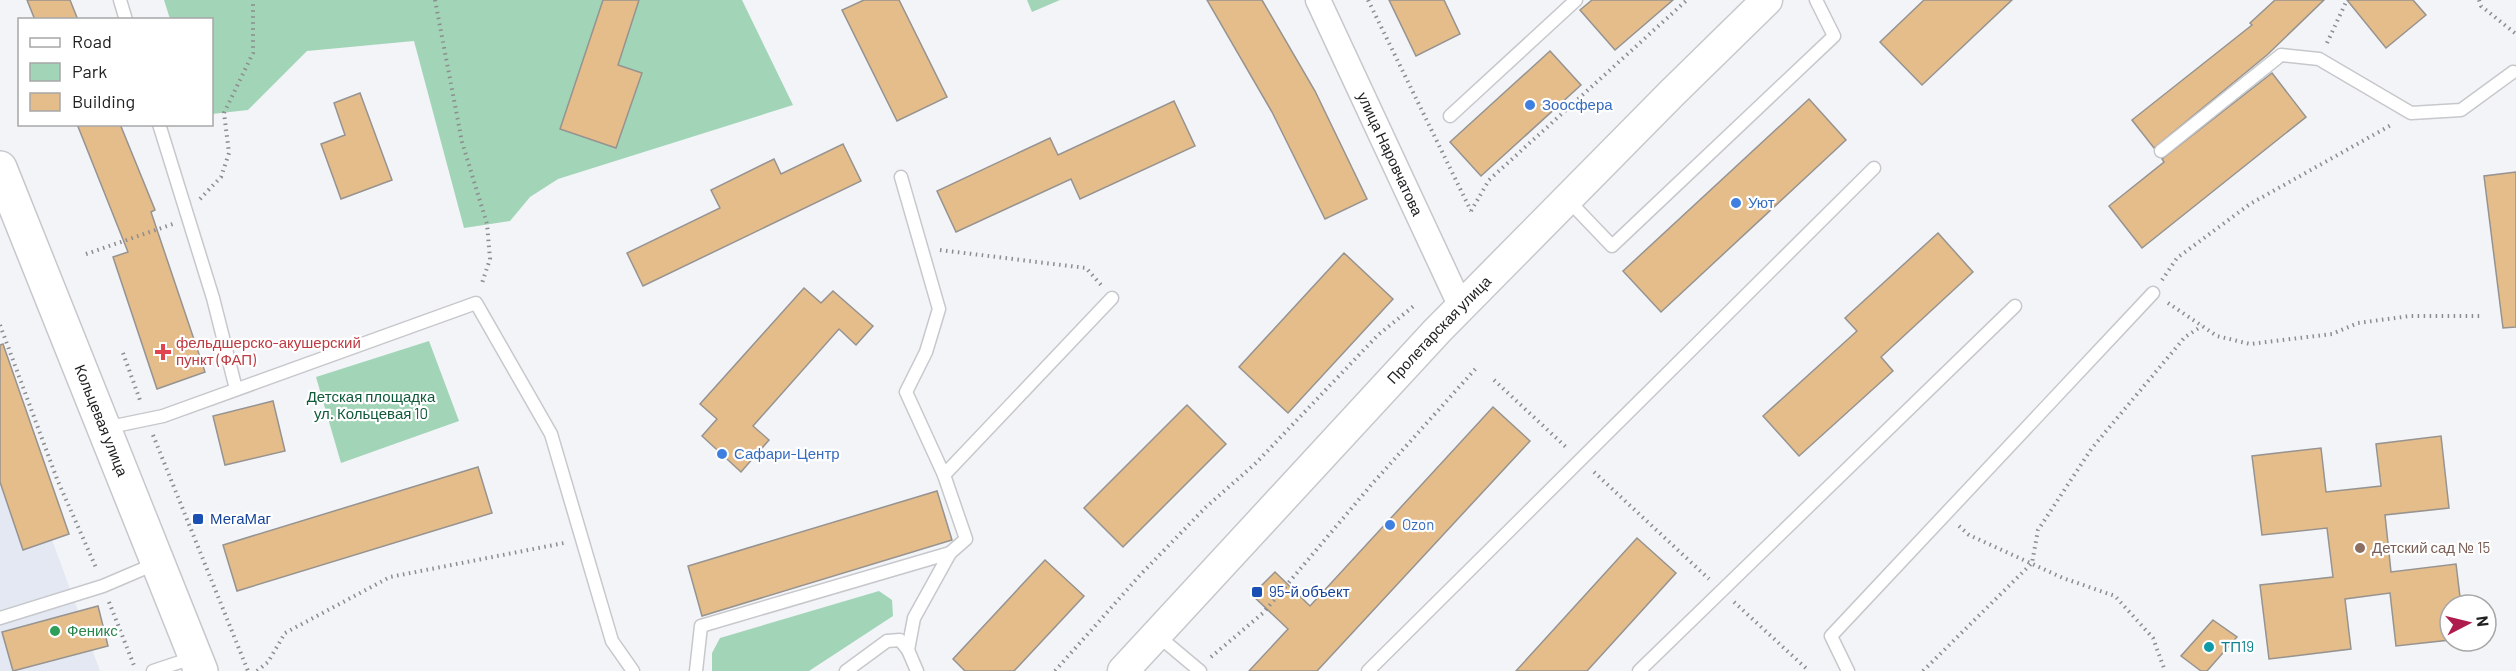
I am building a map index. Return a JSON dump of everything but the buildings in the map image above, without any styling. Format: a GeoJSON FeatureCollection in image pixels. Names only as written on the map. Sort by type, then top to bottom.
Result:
{"type":"FeatureCollection","features":[{"type":"Feature","properties":{"kind":"main road","name":"Кольцевая улица"},"geometry":{"type":"LineString","coordinates":[[0,168],[199,664]]}},
{"type":"Feature","properties":{"kind":"street","name":"улица Наровчатова"},"geometry":{"type":"LineString","coordinates":[[1318,0],[1461,307]]}},
{"type":"Feature","properties":{"kind":"street","name":"Пролетарская улица"},"geometry":{"type":"LineString","coordinates":[[1123,671],[1461,307],[1767,0]]}},
{"type":"Feature","properties":{"kind":"lane"},"geometry":{"type":"LineString","coordinates":[[120,0],[125,18]]}},
{"type":"Feature","properties":{"kind":"lane"},"geometry":{"type":"LineString","coordinates":[[1450,116],[1576,0]]}},
{"type":"Feature","properties":{"kind":"lane"},"geometry":{"type":"LineString","coordinates":[[1567,200],[1612,246],[1834,36],[1816,0]]}},
{"type":"Feature","properties":{"kind":"lane"},"geometry":{"type":"LineString","coordinates":[[2161,151],[2281,56],[2319,59],[2411,113],[2461,110],[2513,72]]}},
{"type":"Feature","properties":{"kind":"lane"},"geometry":{"type":"LineString","coordinates":[[160,126],[186,206],[236,389]]}},
{"type":"Feature","properties":{"kind":"lane"},"geometry":{"type":"LineString","coordinates":[[1368,671],[1874,168]]}},
{"type":"Feature","properties":{"kind":"lane"},"geometry":{"type":"LineString","coordinates":[[901,177],[939,309],[926,352],[906,392],[944,475],[966,539],[950,554],[914,618],[908,650]]}},
{"type":"Feature","properties":{"kind":"lane"},"geometry":{"type":"LineString","coordinates":[[1848,671],[1832,636],[2153,293]]}},
{"type":"Feature","properties":{"kind":"lane"},"geometry":{"type":"LineString","coordinates":[[944,475],[1112,298]]}},
{"type":"Feature","properties":{"kind":"lane"},"geometry":{"type":"LineString","coordinates":[[104,428],[147,419],[476,303],[551,434],[612,641],[633,671]]}},
{"type":"Feature","properties":{"kind":"lane"},"geometry":{"type":"LineString","coordinates":[[1639,671],[2015,306]]}},
{"type":"Feature","properties":{"kind":"lane"},"geometry":{"type":"LineString","coordinates":[[696,671],[701,626],[950,554]]}},
{"type":"Feature","properties":{"kind":"lane"},"geometry":{"type":"LineString","coordinates":[[0,618],[103,586],[158,562]]}},
{"type":"Feature","properties":{"kind":"lane"},"geometry":{"type":"LineString","coordinates":[[1157,635],[1198,670]]}},
{"type":"Feature","properties":{"kind":"lane"},"geometry":{"type":"LineString","coordinates":[[846,671],[887,641],[900,640],[908,650],[917,671]]}},
{"type":"Feature","properties":{"kind":"lane"},"geometry":{"type":"LineString","coordinates":[[153,671],[199,664]]}},
{"type":"Feature","properties":{"kind":"path"},"geometry":{"type":"LineString","coordinates":[[206,196],[221,177],[228,153],[225,113],[253,53],[254,0]]}},
{"type":"Feature","properties":{"kind":"path"},"geometry":{"type":"LineString","coordinates":[[435,0],[462,142],[487,224],[489,259],[476,303]]}},
{"type":"Feature","properties":{"kind":"path"},"geometry":{"type":"LineString","coordinates":[[1368,0],[1471,211],[1489,180],[1687,0]]}},
{"type":"Feature","properties":{"kind":"path"},"geometry":{"type":"LineString","coordinates":[[2319,59],[2347,0]]}},
{"type":"Feature","properties":{"kind":"path"},"geometry":{"type":"LineString","coordinates":[[2477,0],[2481,6],[2516,34]]}},
{"type":"Feature","properties":{"kind":"path"},"geometry":{"type":"LineString","coordinates":[[2411,113],[2250,204],[2205,235],[2177,258],[2153,293],[2217,336],[2250,344],[2332,334],[2368,321],[2410,316],[2483,316]]}},
{"type":"Feature","properties":{"kind":"path"},"geometry":{"type":"LineString","coordinates":[[86,254],[181,221],[186,206]]}},
{"type":"Feature","properties":{"kind":"path"},"geometry":{"type":"LineString","coordinates":[[922,248],[1086,268],[1112,298]]}},
{"type":"Feature","properties":{"kind":"path"},"geometry":{"type":"LineString","coordinates":[[1055,671],[1141,574],[1206,507],[1256,463],[1378,335],[1415,305]]}},
{"type":"Feature","properties":{"kind":"path"},"geometry":{"type":"LineString","coordinates":[[0,326],[57,479],[137,671]]}},
{"type":"Feature","properties":{"kind":"path"},"geometry":{"type":"LineString","coordinates":[[1923,671],[2032,563],[2038,530],[2092,448],[2185,337],[2202,326]]}},
{"type":"Feature","properties":{"kind":"path"},"geometry":{"type":"LineString","coordinates":[[123,353],[147,419],[248,671]]}},
{"type":"Feature","properties":{"kind":"path"},"geometry":{"type":"LineString","coordinates":[[1198,670],[1263,613],[1372,484],[1478,366]]}},
{"type":"Feature","properties":{"kind":"path"},"geometry":{"type":"LineString","coordinates":[[1494,380],[1809,671]]}},
{"type":"Feature","properties":{"kind":"path"},"geometry":{"type":"LineString","coordinates":[[1944,514],[1969,535],[2063,578],[2115,596],[2153,638],[2165,671]]}},
{"type":"Feature","properties":{"kind":"path"},"geometry":{"type":"LineString","coordinates":[[257,671],[268,662],[285,633],[390,577],[538,550],[582,538]]}},
{"type":"Feature","properties":{"kind":"shaded area"},"geometry":{"type":"Polygon","coordinates":[[[0,402],[21,455],[100,671],[0,671],[0,402]]]}},
{"type":"Feature","properties":{"kind":"green space"},"geometry":{"type":"Polygon","coordinates":[[[164,0],[742,0],[793,105],[558,179],[530,197],[510,221],[464,228],[414,41],[307,51],[248,110],[213,114],[213,18],[170,18],[164,0]]]}},
{"type":"Feature","properties":{"kind":"green space"},"geometry":{"type":"Polygon","coordinates":[[[1027,0],[1060,0],[1032,12],[1027,0]]]}},
{"type":"Feature","properties":{"kind":"green space","name":"Детская площадка ул. Кольцевая 10"},"geometry":{"type":"Polygon","coordinates":[[[429,341],[459,421],[341,463],[316,377],[429,341]]]}},
{"type":"Feature","properties":{"kind":"green space"},"geometry":{"type":"Polygon","coordinates":[[[879,591],[892,600],[893,616],[809,671],[712,671],[712,653],[720,638],[879,591]]]}},
{"type":"Feature","properties":{"kind":"place","name":"Зоосфера"},"geometry":{"type":"Point","coordinates":[1530,105]}},
{"type":"Feature","properties":{"kind":"place","name":"Уют"},"geometry":{"type":"Point","coordinates":[1736,203]}},
{"type":"Feature","properties":{"kind":"place","name":"фельдшерско-акушерский пункт (ФАП)"},"geometry":{"type":"Point","coordinates":[163,352]}},
{"type":"Feature","properties":{"kind":"place","name":"Сафари-Центр"},"geometry":{"type":"Point","coordinates":[722,454]}},
{"type":"Feature","properties":{"kind":"place","name":"МегаМаг"},"geometry":{"type":"Point","coordinates":[198,519]}},
{"type":"Feature","properties":{"kind":"place","name":"Ozon"},"geometry":{"type":"Point","coordinates":[1390,525]}},
{"type":"Feature","properties":{"kind":"place","name":"Детский сад № 15"},"geometry":{"type":"Point","coordinates":[2360,548]}},
{"type":"Feature","properties":{"kind":"place","name":"95-й объект"},"geometry":{"type":"Point","coordinates":[1257,592]}},
{"type":"Feature","properties":{"kind":"place","name":"Феникс"},"geometry":{"type":"Point","coordinates":[55,631]}},
{"type":"Feature","properties":{"kind":"place","name":"ТП19"},"geometry":{"type":"Point","coordinates":[2209,647]}}]}
